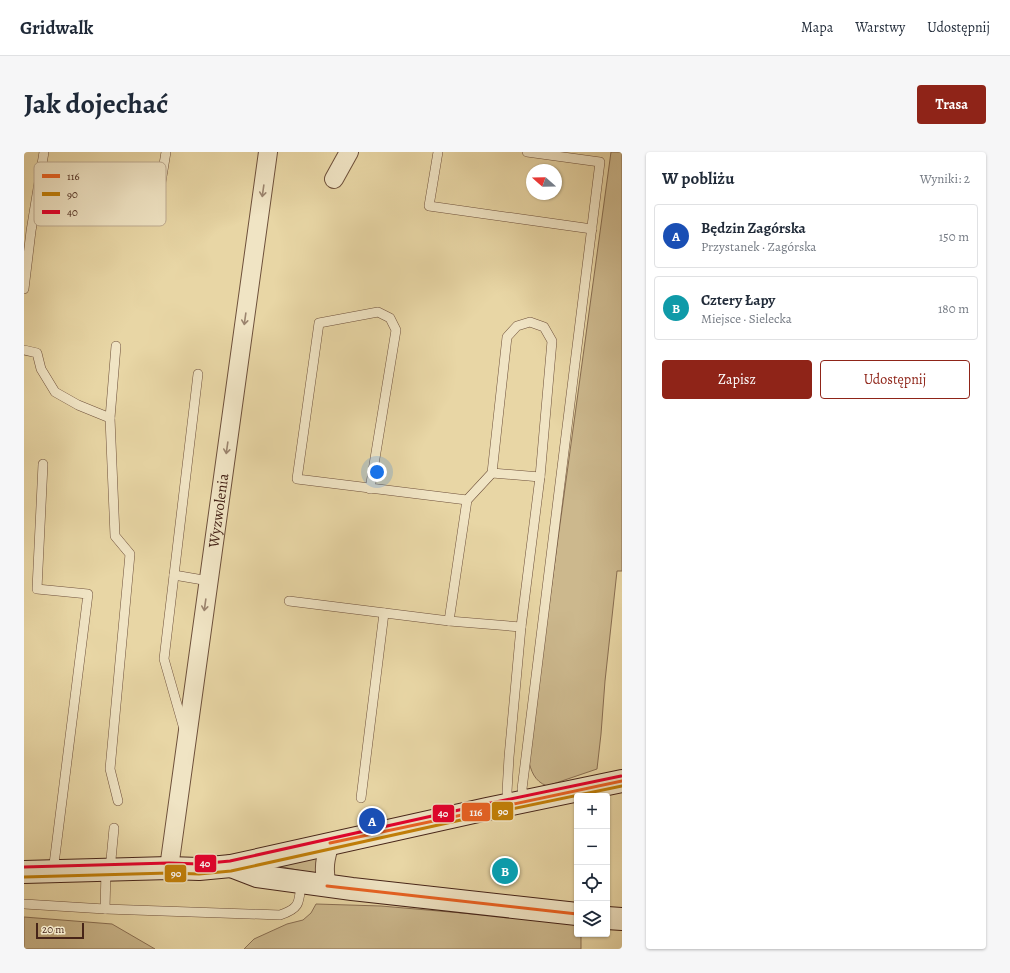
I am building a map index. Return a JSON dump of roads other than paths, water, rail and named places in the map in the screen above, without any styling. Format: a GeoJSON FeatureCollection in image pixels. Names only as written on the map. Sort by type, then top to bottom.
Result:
{"type":"FeatureCollection","features":[{"type":"Feature","properties":{"kind":"street","name":"Wyzwolenia"},"geometry":{"type":"LineString","coordinates":[[169,868],[268,152]]}},
{"type":"Feature","properties":{"kind":"street"},"geometry":{"type":"LineString","coordinates":[[334,179],[349,152]]}},
{"type":"Feature","properties":{"kind":"street"},"geometry":{"type":"LineString","coordinates":[[24,872],[108,871],[169,868],[199,869],[231,866],[330,843],[622,781]]}},
{"type":"Feature","properties":{"kind":"street"},"geometry":{"type":"LineString","coordinates":[[327,886],[324,872],[326,855],[330,843]]}},
{"type":"Feature","properties":{"kind":"street"},"geometry":{"type":"LineString","coordinates":[[231,866],[257,876],[327,886],[574,914]]}},
{"type":"Feature","properties":{"kind":"street"},"geometry":{"type":"LineString","coordinates":[[610,918],[622,919]]}},
{"type":"Feature","properties":{"kind":"lane"},"geometry":{"type":"LineString","coordinates":[[42,162],[44,152]]}},
{"type":"Feature","properties":{"kind":"lane"},"geometry":{"type":"LineString","coordinates":[[164,162],[166,152]]}},
{"type":"Feature","properties":{"kind":"lane"},"geometry":{"type":"LineString","coordinates":[[438,152],[430,206],[592,229]]}},
{"type":"Feature","properties":{"kind":"lane"},"geometry":{"type":"LineString","coordinates":[[450,621],[467,500],[492,472],[507,337],[517,326],[530,322],[544,327],[552,341],[540,477],[521,627],[508,757],[507,792],[517,803],[522,789],[600,162],[527,152]]}},
{"type":"Feature","properties":{"kind":"lane"},"geometry":{"type":"LineString","coordinates":[[24,289],[28,230],[34,201]]}},
{"type":"Feature","properties":{"kind":"lane"},"geometry":{"type":"LineString","coordinates":[[370,489],[396,330],[390,318],[378,312],[319,323],[297,479],[370,489],[467,500]]}},
{"type":"Feature","properties":{"kind":"lane"},"geometry":{"type":"LineString","coordinates":[[116,346],[110,418],[115,536],[130,554],[110,769],[118,801]]}},
{"type":"Feature","properties":{"kind":"lane"},"geometry":{"type":"LineString","coordinates":[[24,350],[37,353],[41,370],[55,392],[78,405],[110,418]]}},
{"type":"Feature","properties":{"kind":"lane"},"geometry":{"type":"LineString","coordinates":[[187,740],[164,659],[198,374]]}},
{"type":"Feature","properties":{"kind":"lane"},"geometry":{"type":"LineString","coordinates":[[43,464],[37,588],[88,594],[53,872]]}},
{"type":"Feature","properties":{"kind":"lane"},"geometry":{"type":"LineString","coordinates":[[492,472],[540,477]]}},
{"type":"Feature","properties":{"kind":"lane"},"geometry":{"type":"LineString","coordinates":[[174,575],[208,581]]}},
{"type":"Feature","properties":{"kind":"lane"},"geometry":{"type":"LineString","coordinates":[[288,601],[450,621],[521,627]]}},
{"type":"Feature","properties":{"kind":"lane"},"geometry":{"type":"LineString","coordinates":[[361,798],[384,613]]}},
{"type":"Feature","properties":{"kind":"lane"},"geometry":{"type":"LineString","coordinates":[[105,909],[108,871],[114,828]]}},
{"type":"Feature","properties":{"kind":"lane"},"geometry":{"type":"LineString","coordinates":[[24,904],[105,909],[280,914],[291,911],[299,903],[302,882]]}},
{"type":"Feature","properties":{"kind":"place","name":"Będzin Zagórska"},"geometry":{"type":"Point","coordinates":[372,821]}},
{"type":"Feature","properties":{"kind":"place","name":"Cztery Łapy"},"geometry":{"type":"Point","coordinates":[505,871]}}]}
